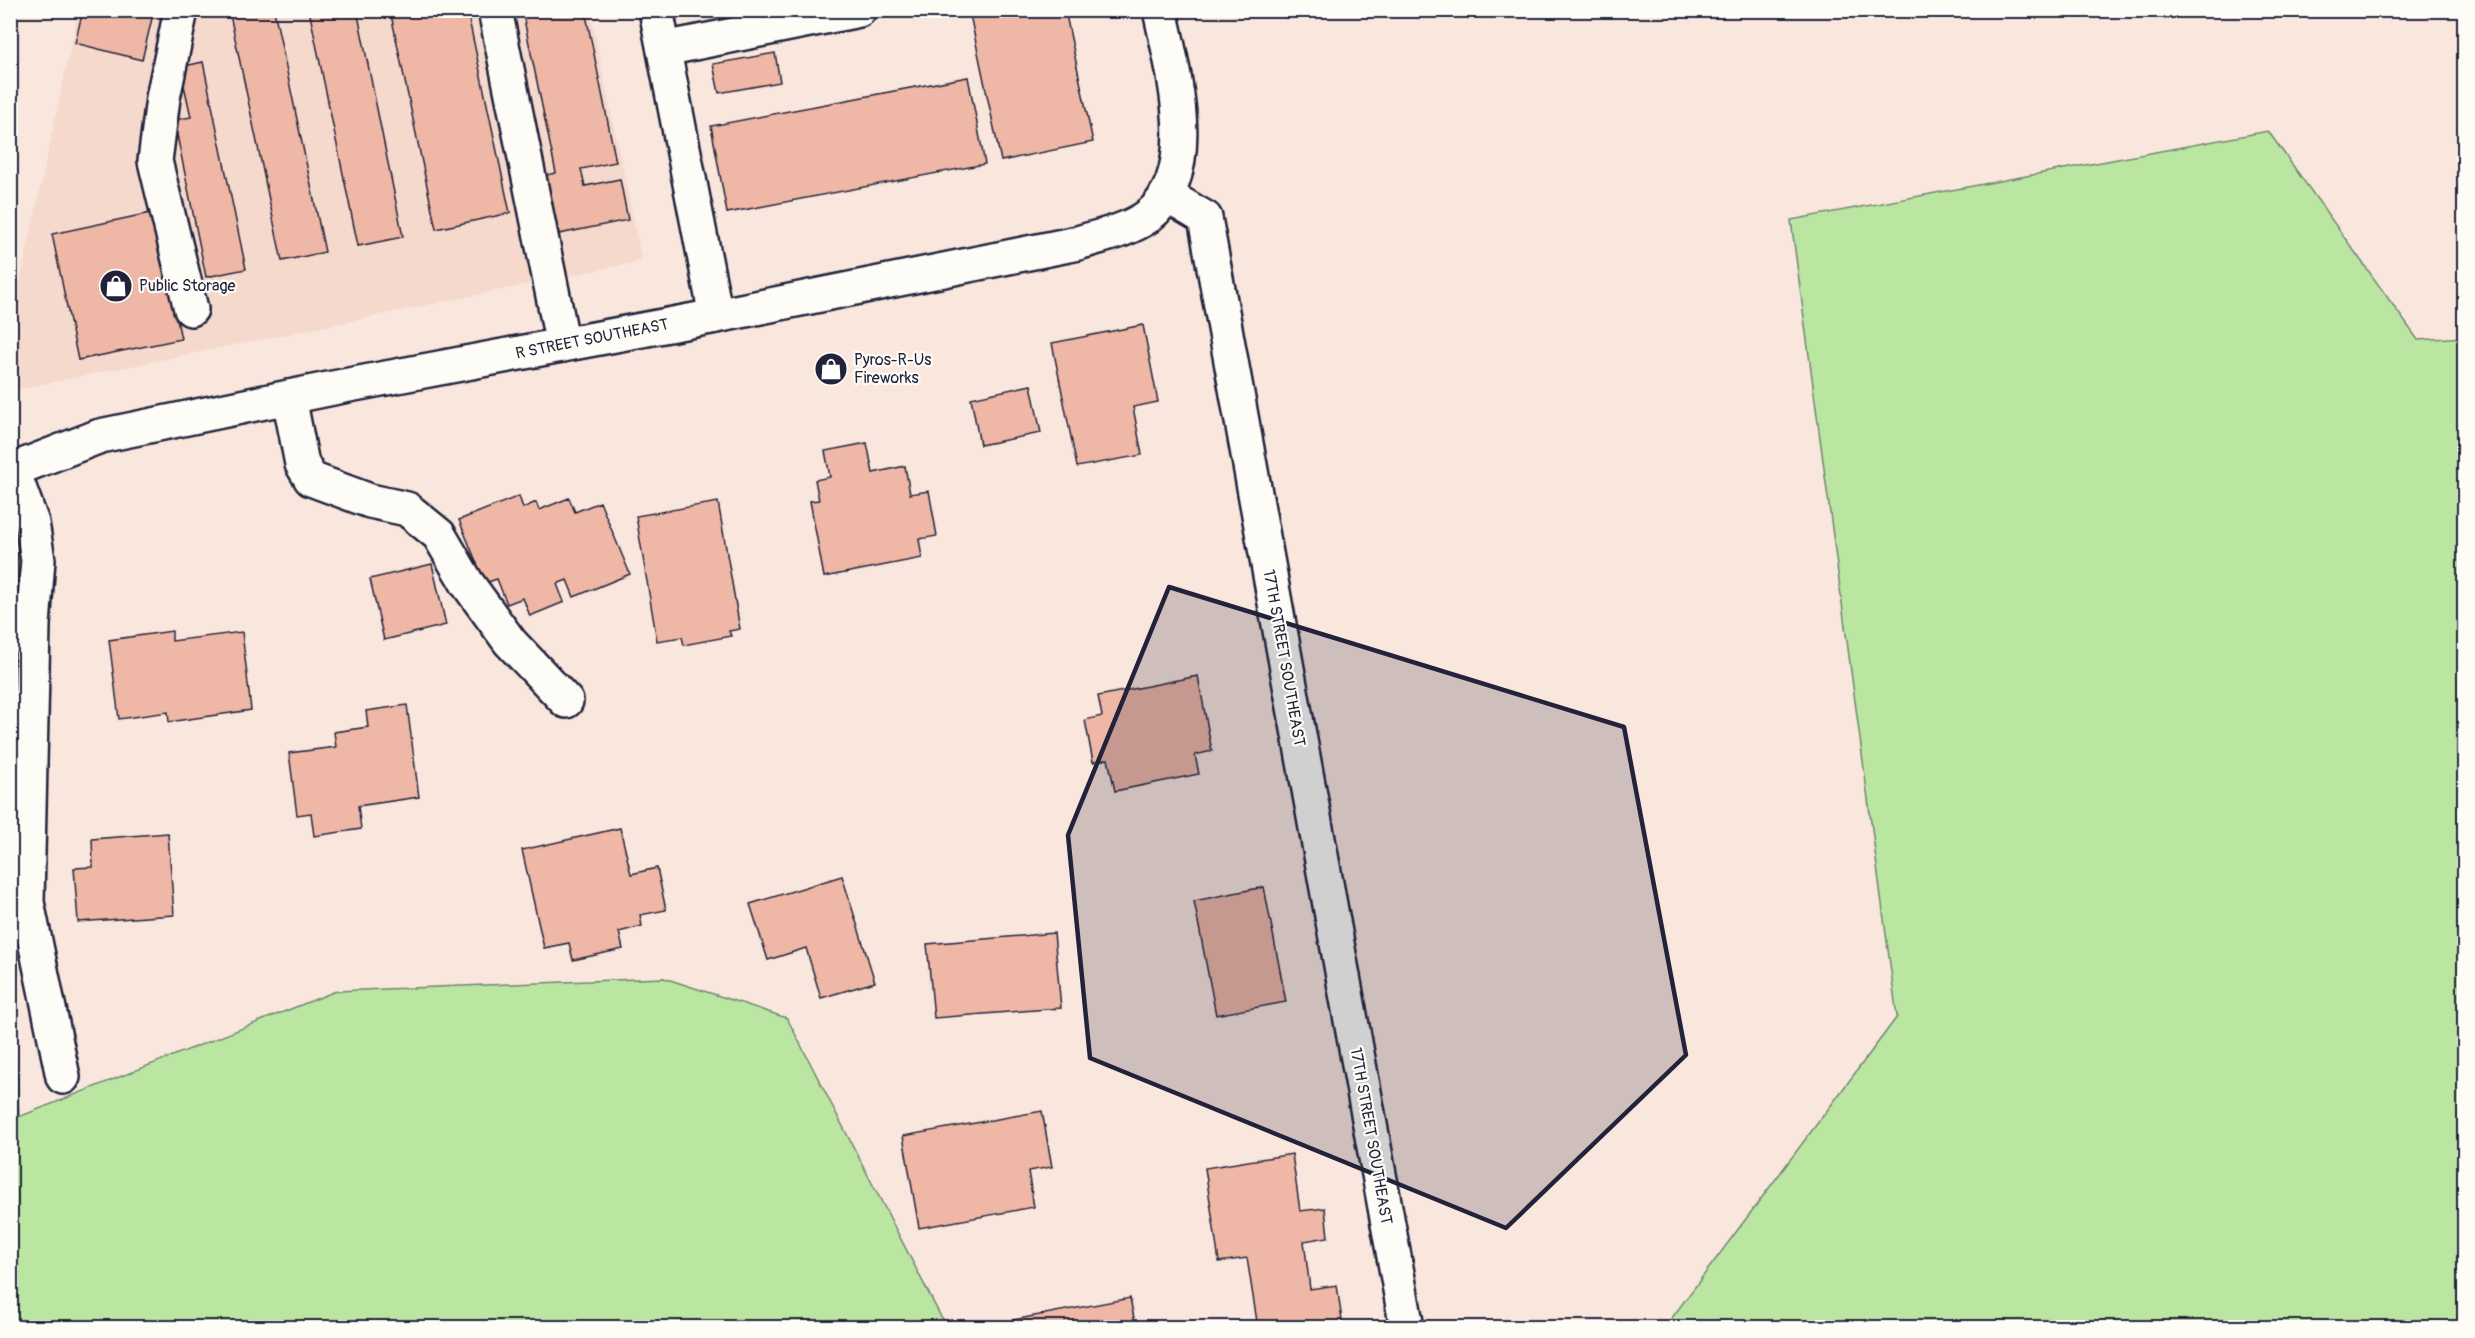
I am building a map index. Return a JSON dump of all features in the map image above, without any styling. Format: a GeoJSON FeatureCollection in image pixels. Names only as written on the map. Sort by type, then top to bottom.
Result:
{"type":"FeatureCollection","features":[{"type":"Feature","properties":{"kind":"street"},"geometry":{"type":"LineString","coordinates":[[181,10],[163,98],[155,161],[191,309]]}},
{"type":"Feature","properties":{"kind":"street"},"geometry":{"type":"LineString","coordinates":[[495,10],[563,345]]}},
{"type":"Feature","properties":{"kind":"street"},"geometry":{"type":"LineString","coordinates":[[657,10],[716,316]]}},
{"type":"Feature","properties":{"kind":"street"},"geometry":{"type":"LineString","coordinates":[[664,48],[859,10]]}},
{"type":"Feature","properties":{"kind":"street"},"geometry":{"type":"LineString","coordinates":[[1160,10],[1177,88],[1179,133],[1173,184],[1166,195]]}},
{"type":"Feature","properties":{"kind":"street","name":"R STREET SOUTHEAST"},"geometry":{"type":"LineString","coordinates":[[12,471],[100,436],[1078,243],[1136,224],[1149,215],[1166,195]]}},
{"type":"Feature","properties":{"kind":"street","name":"17TH STREET SOUTHEAST"},"geometry":{"type":"LineString","coordinates":[[1166,195],[1205,218],[1407,1328]]}},
{"type":"Feature","properties":{"kind":"street"},"geometry":{"type":"LineString","coordinates":[[289,397],[302,464],[311,479],[370,501],[407,509],[439,535],[466,583],[510,642],[566,701]]}},
{"type":"Feature","properties":{"kind":"street"},"geometry":{"type":"LineString","coordinates":[[12,471],[32,523],[38,560],[33,625],[27,902],[63,1077]]}},
{"type":"Feature","properties":{"kind":"highlighted area"},"geometry":{"type":"Polygon","coordinates":[[[1169,587],[1624,727],[1686,1055],[1506,1228],[1090,1058],[1068,835],[1169,587]]]}},
{"type":"Feature","properties":{"kind":"shaded area"},"geometry":{"type":"Polygon","coordinates":[[[78,11],[590,11],[642,261],[11,391],[11,325],[78,11]]]}},
{"type":"Feature","properties":{"kind":"green space"},"geometry":{"type":"Polygon","coordinates":[[[2268,131],[2418,340],[2464,337],[2464,1327],[1665,1327],[1897,1017],[1791,220],[2268,131]]]}},
{"type":"Feature","properties":{"kind":"green space"},"geometry":{"type":"Polygon","coordinates":[[[10,907],[19,1117],[336,991],[664,978],[787,1018],[941,1317],[952,1327],[11,1327],[10,907]]]}},
{"type":"Feature","properties":{"kind":"building"},"geometry":{"type":"Polygon","coordinates":[[[83,10],[154,10],[142,60],[75,43],[83,10]]]}},
{"type":"Feature","properties":{"kind":"building"},"geometry":{"type":"Polygon","coordinates":[[[229,10],[274,10],[325,252],[282,261],[229,10]]]}},
{"type":"Feature","properties":{"kind":"building"},"geometry":{"type":"Polygon","coordinates":[[[309,10],[357,10],[403,237],[358,246],[309,10]]]}},
{"type":"Feature","properties":{"kind":"building"},"geometry":{"type":"Polygon","coordinates":[[[390,10],[467,10],[510,213],[436,229],[390,10]]]}},
{"type":"Feature","properties":{"kind":"building"},"geometry":{"type":"Polygon","coordinates":[[[522,10],[585,10],[616,162],[581,169],[585,186],[620,179],[628,220],[559,234],[546,175],[556,173],[522,10]]]}},
{"type":"Feature","properties":{"kind":"building"},"geometry":{"type":"Polygon","coordinates":[[[969,10],[1065,10],[1093,142],[1001,161],[969,10]]]}},
{"type":"Feature","properties":{"kind":"building"},"geometry":{"type":"Polygon","coordinates":[[[775,53],[780,82],[719,93],[713,64],[775,53]]]}},
{"type":"Feature","properties":{"kind":"building"},"geometry":{"type":"Polygon","coordinates":[[[203,62],[246,269],[206,277],[174,120],[191,117],[180,67],[203,62]]]}},
{"type":"Feature","properties":{"kind":"building"},"geometry":{"type":"Polygon","coordinates":[[[968,77],[985,164],[727,213],[711,126],[968,77]]]}},
{"type":"Feature","properties":{"kind":"building","name":"Public Storage"},"geometry":{"type":"Polygon","coordinates":[[[155,212],[181,339],[78,360],[52,234],[155,212]]]}},
{"type":"Feature","properties":{"kind":"building"},"geometry":{"type":"Polygon","coordinates":[[[1143,325],[1158,402],[1133,407],[1142,455],[1077,467],[1052,343],[1143,325]]]}},
{"type":"Feature","properties":{"kind":"building"},"geometry":{"type":"Polygon","coordinates":[[[1031,385],[1041,433],[980,445],[971,398],[1031,385]]]}},
{"type":"Feature","properties":{"kind":"building"},"geometry":{"type":"Polygon","coordinates":[[[867,443],[873,473],[905,466],[910,494],[929,491],[937,536],[919,539],[922,558],[824,577],[810,501],[819,500],[815,480],[830,477],[825,451],[867,443]]]}},
{"type":"Feature","properties":{"kind":"building"},"geometry":{"type":"Polygon","coordinates":[[[519,496],[523,508],[536,502],[539,510],[569,498],[575,512],[600,502],[630,574],[574,597],[567,580],[557,584],[564,602],[530,616],[523,598],[507,604],[497,579],[485,583],[459,520],[519,496]]]}},
{"type":"Feature","properties":{"kind":"building"},"geometry":{"type":"Polygon","coordinates":[[[718,502],[740,629],[729,631],[731,636],[684,645],[682,637],[657,641],[636,516],[718,502]]]}},
{"type":"Feature","properties":{"kind":"building"},"geometry":{"type":"Polygon","coordinates":[[[432,564],[446,625],[384,640],[370,579],[432,564]]]}},
{"type":"Feature","properties":{"kind":"building"},"geometry":{"type":"Polygon","coordinates":[[[172,631],[172,641],[242,632],[251,710],[169,722],[168,712],[119,719],[109,640],[172,631]]]}},
{"type":"Feature","properties":{"kind":"building"},"geometry":{"type":"Polygon","coordinates":[[[1198,676],[1212,751],[1195,755],[1199,774],[1115,791],[1108,759],[1093,762],[1085,720],[1102,716],[1098,696],[1198,676]]]}},
{"type":"Feature","properties":{"kind":"building"},"geometry":{"type":"Polygon","coordinates":[[[407,705],[419,797],[358,806],[361,829],[314,836],[311,813],[297,815],[289,753],[336,747],[334,732],[368,727],[366,711],[407,705]]]}},
{"type":"Feature","properties":{"kind":"building"},"geometry":{"type":"Polygon","coordinates":[[[620,828],[631,874],[657,868],[666,910],[640,915],[642,926],[619,932],[623,949],[573,960],[569,943],[544,948],[522,850],[620,828]]]}},
{"type":"Feature","properties":{"kind":"building"},"geometry":{"type":"Polygon","coordinates":[[[168,833],[174,915],[78,922],[74,868],[93,867],[92,839],[168,833]]]}},
{"type":"Feature","properties":{"kind":"building"},"geometry":{"type":"Polygon","coordinates":[[[842,876],[875,982],[821,998],[806,948],[768,960],[750,904],[842,876]]]}},
{"type":"Feature","properties":{"kind":"building"},"geometry":{"type":"Polygon","coordinates":[[[1264,887],[1286,1002],[1216,1015],[1194,901],[1264,887]]]}},
{"type":"Feature","properties":{"kind":"building"},"geometry":{"type":"Polygon","coordinates":[[[1054,933],[1061,1008],[934,1018],[927,944],[1054,933]]]}},
{"type":"Feature","properties":{"kind":"building"},"geometry":{"type":"Polygon","coordinates":[[[1042,1111],[1052,1167],[1028,1171],[1034,1207],[919,1228],[903,1136],[1042,1111]]]}},
{"type":"Feature","properties":{"kind":"building"},"geometry":{"type":"Polygon","coordinates":[[[1292,1154],[1300,1211],[1325,1208],[1328,1237],[1304,1241],[1310,1289],[1337,1285],[1343,1328],[1258,1328],[1247,1258],[1219,1262],[1205,1168],[1292,1154]]]}},
{"type":"Feature","properties":{"kind":"building"},"geometry":{"type":"Polygon","coordinates":[[[1130,1298],[1136,1328],[1003,1328],[1002,1322],[1130,1298]]]}},
{"type":"Feature","properties":{"kind":"place","name":"Public Storage"},"geometry":{"type":"Point","coordinates":[116,286]}},
{"type":"Feature","properties":{"kind":"place","name":"Pyros-R-Us Fireworks"},"geometry":{"type":"Point","coordinates":[831,369]}}]}
